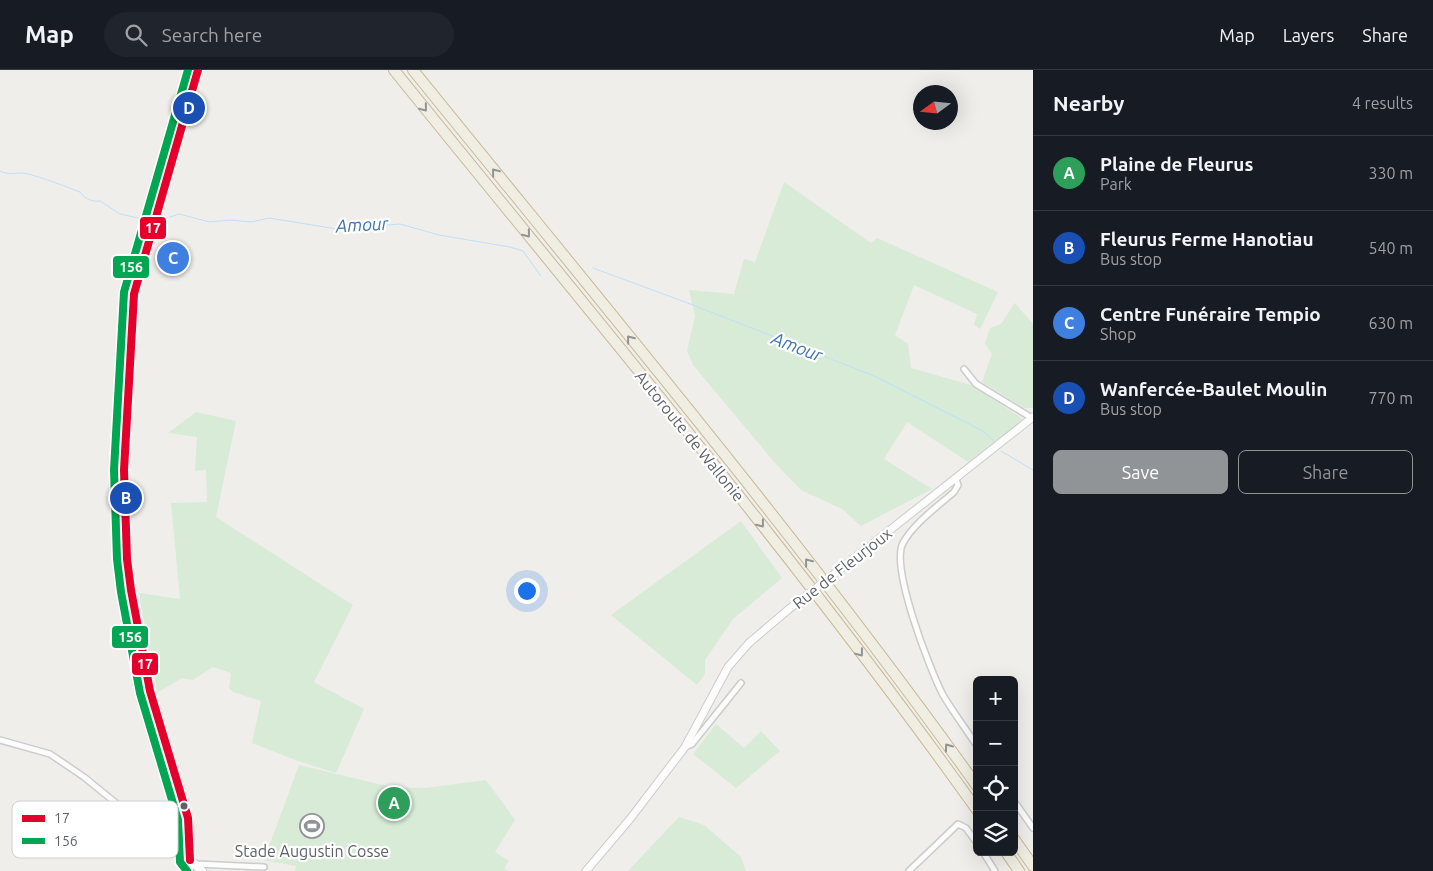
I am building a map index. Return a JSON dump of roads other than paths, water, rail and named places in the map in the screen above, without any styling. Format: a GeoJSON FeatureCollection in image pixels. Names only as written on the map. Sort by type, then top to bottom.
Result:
{"type":"FeatureCollection","features":[{"type":"Feature","properties":{"kind":"highway","name":"Autoroute de Wallonie"},"geometry":{"type":"LineString","coordinates":[[394,70],[745,504],[900,705],[973,805]]}},
{"type":"Feature","properties":{"kind":"highway","name":"Autoroute de Wallonie"},"geometry":{"type":"LineString","coordinates":[[412,70],[757,496],[869,640],[973,781]]}},
{"type":"Feature","properties":{"kind":"highway"},"geometry":{"type":"LineString","coordinates":[[1018,845],[1033,866]]}},
{"type":"Feature","properties":{"kind":"highway"},"geometry":{"type":"LineString","coordinates":[[1009,856],[1019,871]]}},
{"type":"Feature","properties":{"kind":"main road"},"geometry":{"type":"LineString","coordinates":[[189,871],[188,818],[157,718],[141,645],[127,559],[124,470],[128,366],[134,294],[198,70]]}},
{"type":"Feature","properties":{"kind":"main road"},"geometry":{"type":"LineString","coordinates":[[190,860],[200,868]]}},
{"type":"Feature","properties":{"kind":"street"},"geometry":{"type":"LineString","coordinates":[[964,369],[976,384],[1033,418]]}},
{"type":"Feature","properties":{"kind":"street","name":"Rue de Fleurjoux"},"geometry":{"type":"LineString","coordinates":[[586,871],[630,819],[685,747],[728,667],[749,643],[789,609],[1033,418]]}},
{"type":"Feature","properties":{"kind":"street"},"geometry":{"type":"LineString","coordinates":[[956,479],[958,485],[954,492],[914,529],[902,544],[899,557],[900,574],[917,626],[943,693],[973,740]]}},
{"type":"Feature","properties":{"kind":"street","name":"Rue de Fleurjoux"},"geometry":{"type":"LineString","coordinates":[[685,747],[692,744],[741,684]]}},
{"type":"Feature","properties":{"kind":"street"},"geometry":{"type":"LineString","coordinates":[[0,740],[50,754],[84,777],[113,801]]}},
{"type":"Feature","properties":{"kind":"street"},"geometry":{"type":"LineString","coordinates":[[1018,807],[1033,828]]}},
{"type":"Feature","properties":{"kind":"street"},"geometry":{"type":"LineString","coordinates":[[909,871],[958,824],[966,828],[973,838]]}},
{"type":"Feature","properties":{"kind":"street"},"geometry":{"type":"LineString","coordinates":[[178,853],[190,860]]}},
{"type":"Feature","properties":{"kind":"street"},"geometry":{"type":"LineString","coordinates":[[986,856],[995,871]]}},
{"type":"Feature","properties":{"kind":"street"},"geometry":{"type":"LineString","coordinates":[[200,868],[264,867]]}},
{"type":"Feature","properties":{"kind":"waterway","name":"Amour"},"geometry":{"type":"LineString","coordinates":[[0,171],[23,173],[43,178],[80,192],[89,200],[100,201],[120,214],[147,220]]}},
{"type":"Feature","properties":{"kind":"waterway","name":"Amour"},"geometry":{"type":"LineString","coordinates":[[170,217],[179,214],[210,222],[229,220],[252,222],[269,218],[337,229],[400,224],[439,235],[523,251],[541,276]]}},
{"type":"Feature","properties":{"kind":"waterway","name":"Amour"},"geometry":{"type":"LineString","coordinates":[[593,268],[874,376],[983,431],[994,441]]}},
{"type":"Feature","properties":{"kind":"waterway","name":"Amour"},"geometry":{"type":"LineString","coordinates":[[1001,451],[1033,470]]}},
{"type":"Feature","properties":{"kind":"place","name":"Wanfercée-Baulet Moulin"},"geometry":{"type":"Point","coordinates":[189,108]}},
{"type":"Feature","properties":{"kind":"place","name":"Centre Funéraire Tempio"},"geometry":{"type":"Point","coordinates":[173,258]}},
{"type":"Feature","properties":{"kind":"place","name":"Fleurus Ferme Hanotiau"},"geometry":{"type":"Point","coordinates":[126,498]}},
{"type":"Feature","properties":{"kind":"place","name":"Plaine de Fleurus"},"geometry":{"type":"Point","coordinates":[394,803]}},
{"type":"Feature","properties":{"kind":"place","name":"Stade Augustin Cosse"},"geometry":{"type":"Point","coordinates":[312,826]}}]}
